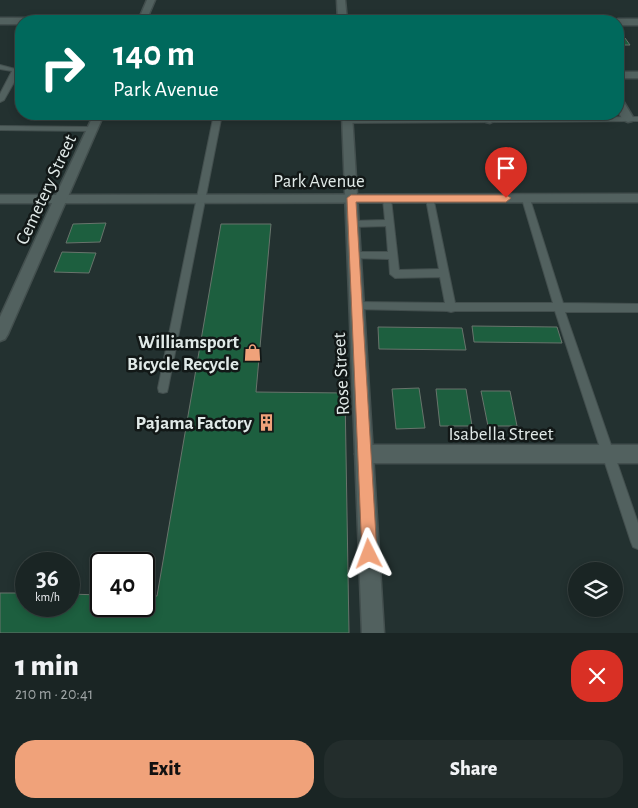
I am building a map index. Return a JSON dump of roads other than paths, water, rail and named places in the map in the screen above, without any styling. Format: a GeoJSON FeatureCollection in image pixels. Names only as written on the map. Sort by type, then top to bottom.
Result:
{"type":"FeatureCollection","features":[{"type":"Feature","properties":{"kind":"street"},"geometry":{"type":"LineString","coordinates":[[145,15],[151,0]]}},
{"type":"Feature","properties":{"kind":"street"},"geometry":{"type":"LineString","coordinates":[[342,0],[343,15]]}},
{"type":"Feature","properties":{"kind":"street"},"geometry":{"type":"LineString","coordinates":[[0,21],[15,21]]}},
{"type":"Feature","properties":{"kind":"street"},"geometry":{"type":"LineString","coordinates":[[624,22],[638,22]]}},
{"type":"Feature","properties":{"kind":"street"},"geometry":{"type":"LineString","coordinates":[[624,75],[638,75]]}},
{"type":"Feature","properties":{"kind":"street"},"geometry":{"type":"LineString","coordinates":[[624,108],[633,119]]}},
{"type":"Feature","properties":{"kind":"street","name":"Cemetery Street"},"geometry":{"type":"LineString","coordinates":[[0,334],[97,120]]}},
{"type":"Feature","properties":{"kind":"street","name":"Rose Street"},"geometry":{"type":"LineString","coordinates":[[347,120],[373,633]]}},
{"type":"Feature","properties":{"kind":"street","name":"Park Avenue"},"geometry":{"type":"LineString","coordinates":[[0,199],[638,198]]}},
{"type":"Feature","properties":{"kind":"street","name":"Isabella Street"},"geometry":{"type":"LineString","coordinates":[[364,454],[638,454]]}},
{"type":"Feature","properties":{"kind":"lane"},"geometry":{"type":"LineString","coordinates":[[0,67],[15,70]]}},
{"type":"Feature","properties":{"kind":"lane"},"geometry":{"type":"LineString","coordinates":[[0,100],[15,74]]}},
{"type":"Feature","properties":{"kind":"lane"},"geometry":{"type":"LineString","coordinates":[[164,388],[217,120]]}},
{"type":"Feature","properties":{"kind":"lane"},"geometry":{"type":"LineString","coordinates":[[0,128],[93,129]]}},
{"type":"Feature","properties":{"kind":"lane"},"geometry":{"type":"LineString","coordinates":[[430,198],[451,308]]}},
{"type":"Feature","properties":{"kind":"lane"},"geometry":{"type":"LineString","coordinates":[[526,198],[560,308],[638,542]]}},
{"type":"Feature","properties":{"kind":"lane"},"geometry":{"type":"LineString","coordinates":[[387,199],[395,274],[444,273]]}},
{"type":"Feature","properties":{"kind":"lane"},"geometry":{"type":"LineString","coordinates":[[353,224],[390,224]]}},
{"type":"Feature","properties":{"kind":"lane"},"geometry":{"type":"LineString","coordinates":[[354,256],[393,255]]}},
{"type":"Feature","properties":{"kind":"lane"},"geometry":{"type":"LineString","coordinates":[[357,306],[638,308]]}},
{"type":"Feature","properties":{"kind":"place","name":"Williamsport Bicycle Recycle"},"geometry":{"type":"Point","coordinates":[253,352]}},
{"type":"Feature","properties":{"kind":"place","name":"Pajama Factory"},"geometry":{"type":"Point","coordinates":[266,422]}}]}
